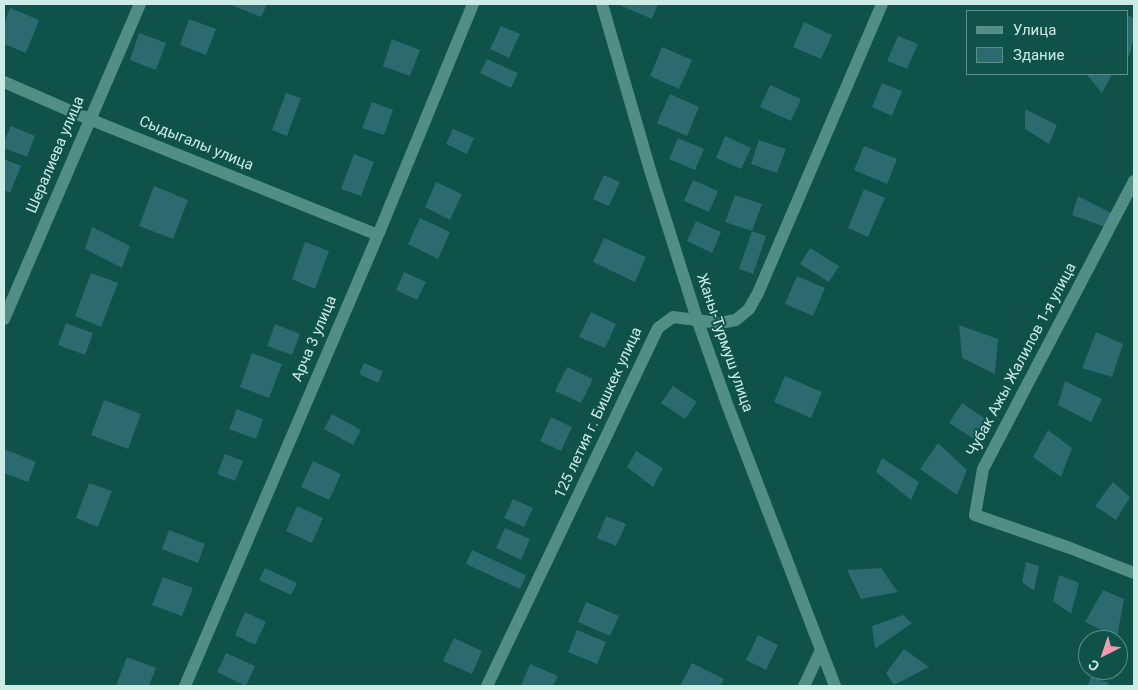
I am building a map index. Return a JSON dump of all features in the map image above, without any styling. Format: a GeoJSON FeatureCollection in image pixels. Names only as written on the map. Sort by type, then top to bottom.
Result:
{"type":"FeatureCollection","features":[{"type":"Feature","properties":{"kind":"street","name":"Шералиева улица"},"geometry":{"type":"LineString","coordinates":[[4,319],[140,4]]}},
{"type":"Feature","properties":{"kind":"street","name":"Арча 3 улица"},"geometry":{"type":"LineString","coordinates":[[185,686],[378,235],[473,4]]}},
{"type":"Feature","properties":{"kind":"street","name":"Жаны-Турмуш улица"},"geometry":{"type":"LineString","coordinates":[[602,4],[650,170],[697,319],[727,404],[835,686]]}},
{"type":"Feature","properties":{"kind":"street","name":"125 летия г. Бишкек улица"},"geometry":{"type":"LineString","coordinates":[[487,686],[658,328],[674,317],[720,323],[736,320],[749,309],[758,293],[882,4]]}},
{"type":"Feature","properties":{"kind":"street","name":"Сыдыгалы улица"},"geometry":{"type":"LineString","coordinates":[[4,82],[89,119],[378,235]]}},
{"type":"Feature","properties":{"kind":"street","name":"Чубак Ажы Жалилов 1-я улица"},"geometry":{"type":"LineString","coordinates":[[1134,181],[982,469],[975,515],[1070,548],[1134,573]]}},
{"type":"Feature","properties":{"kind":"street"},"geometry":{"type":"LineString","coordinates":[[804,686],[820,650]]}},
{"type":"Feature","properties":{"kind":"building"},"geometry":{"type":"Polygon","coordinates":[[[229,4],[267,4],[261,17],[229,4]]]}},
{"type":"Feature","properties":{"kind":"building"},"geometry":{"type":"Polygon","coordinates":[[[623,4],[658,4],[652,19],[622,6],[623,4]]]}},
{"type":"Feature","properties":{"kind":"building"},"geometry":{"type":"Polygon","coordinates":[[[10,8],[39,20],[26,53],[4,44],[4,24],[10,8]]]}},
{"type":"Feature","properties":{"kind":"building"},"geometry":{"type":"Polygon","coordinates":[[[1128,15],[1134,18],[1134,38],[1129,56],[1128,15]]]}},
{"type":"Feature","properties":{"kind":"building"},"geometry":{"type":"Polygon","coordinates":[[[189,19],[216,29],[206,55],[180,45],[189,19]]]}},
{"type":"Feature","properties":{"kind":"building"},"geometry":{"type":"Polygon","coordinates":[[[804,22],[832,35],[821,59],[793,47],[804,22]]]}},
{"type":"Feature","properties":{"kind":"building"},"geometry":{"type":"Polygon","coordinates":[[[501,26],[520,34],[509,58],[490,49],[501,26]]]}},
{"type":"Feature","properties":{"kind":"building"},"geometry":{"type":"Polygon","coordinates":[[[139,33],[166,43],[156,70],[130,60],[139,33]]]}},
{"type":"Feature","properties":{"kind":"building"},"geometry":{"type":"Polygon","coordinates":[[[898,36],[918,44],[907,69],[887,61],[898,36]]]}},
{"type":"Feature","properties":{"kind":"building"},"geometry":{"type":"Polygon","coordinates":[[[392,39],[420,50],[410,76],[383,66],[392,39]]]}},
{"type":"Feature","properties":{"kind":"building"},"geometry":{"type":"Polygon","coordinates":[[[662,47],[692,60],[679,89],[650,76],[662,47]]]}},
{"type":"Feature","properties":{"kind":"building"},"geometry":{"type":"Polygon","coordinates":[[[487,59],[518,73],[511,88],[480,73],[487,59]]]}},
{"type":"Feature","properties":{"kind":"building"},"geometry":{"type":"Polygon","coordinates":[[[1087,75],[1111,75],[1102,93],[1087,75]]]}},
{"type":"Feature","properties":{"kind":"building"},"geometry":{"type":"Polygon","coordinates":[[[882,83],[902,91],[892,116],[872,107],[882,83]]]}},
{"type":"Feature","properties":{"kind":"building"},"geometry":{"type":"Polygon","coordinates":[[[770,85],[801,99],[791,121],[760,107],[770,85]]]}},
{"type":"Feature","properties":{"kind":"building"},"geometry":{"type":"Polygon","coordinates":[[[286,93],[301,98],[287,136],[272,130],[286,93]]]}},
{"type":"Feature","properties":{"kind":"building"},"geometry":{"type":"Polygon","coordinates":[[[670,94],[699,107],[687,136],[657,123],[670,94]]]}},
{"type":"Feature","properties":{"kind":"building"},"geometry":{"type":"Polygon","coordinates":[[[372,102],[393,110],[384,135],[362,128],[372,102]]]}},
{"type":"Feature","properties":{"kind":"building"},"geometry":{"type":"Polygon","coordinates":[[[1025,109],[1057,125],[1049,144],[1025,129],[1025,109]]]}},
{"type":"Feature","properties":{"kind":"building"},"geometry":{"type":"Polygon","coordinates":[[[11,126],[35,136],[27,157],[4,148],[4,142],[11,126]]]}},
{"type":"Feature","properties":{"kind":"building"},"geometry":{"type":"Polygon","coordinates":[[[453,129],[474,138],[467,154],[446,144],[453,129]]]}},
{"type":"Feature","properties":{"kind":"building"},"geometry":{"type":"Polygon","coordinates":[[[725,136],[751,148],[741,169],[716,158],[725,136]]]}},
{"type":"Feature","properties":{"kind":"building"},"geometry":{"type":"Polygon","coordinates":[[[678,138],[704,149],[695,170],[669,159],[678,138]]]}},
{"type":"Feature","properties":{"kind":"building"},"geometry":{"type":"Polygon","coordinates":[[[759,140],[786,149],[777,173],[751,164],[759,140]]]}},
{"type":"Feature","properties":{"kind":"building"},"geometry":{"type":"Polygon","coordinates":[[[864,146],[897,159],[887,184],[854,170],[864,146]]]}},
{"type":"Feature","properties":{"kind":"building"},"geometry":{"type":"Polygon","coordinates":[[[354,154],[374,162],[361,196],[341,189],[354,154]]]}},
{"type":"Feature","properties":{"kind":"building"},"geometry":{"type":"Polygon","coordinates":[[[4,159],[21,166],[10,193],[4,190],[4,159]]]}},
{"type":"Feature","properties":{"kind":"building"},"geometry":{"type":"Polygon","coordinates":[[[604,175],[620,182],[609,206],[593,199],[604,175]]]}},
{"type":"Feature","properties":{"kind":"building"},"geometry":{"type":"Polygon","coordinates":[[[693,180],[718,191],[709,212],[684,201],[693,180]]]}},
{"type":"Feature","properties":{"kind":"building"},"geometry":{"type":"Polygon","coordinates":[[[436,182],[462,194],[450,220],[425,207],[436,182]]]}},
{"type":"Feature","properties":{"kind":"building"},"geometry":{"type":"Polygon","coordinates":[[[154,186],[188,200],[173,239],[139,226],[154,186]]]}},
{"type":"Feature","properties":{"kind":"building"},"geometry":{"type":"Polygon","coordinates":[[[864,189],[885,198],[868,237],[848,228],[864,189]]]}},
{"type":"Feature","properties":{"kind":"building"},"geometry":{"type":"Polygon","coordinates":[[[735,195],[762,204],[752,231],[725,222],[735,195]]]}},
{"type":"Feature","properties":{"kind":"building"},"geometry":{"type":"Polygon","coordinates":[[[1078,196],[1111,213],[1105,227],[1072,215],[1078,196]]]}},
{"type":"Feature","properties":{"kind":"building"},"geometry":{"type":"Polygon","coordinates":[[[420,218],[450,232],[438,259],[408,244],[420,218]]]}},
{"type":"Feature","properties":{"kind":"building"},"geometry":{"type":"Polygon","coordinates":[[[696,221],[721,232],[712,253],[687,241],[696,221]]]}},
{"type":"Feature","properties":{"kind":"building"},"geometry":{"type":"Polygon","coordinates":[[[92,227],[130,246],[122,268],[85,249],[92,227]]]}},
{"type":"Feature","properties":{"kind":"building"},"geometry":{"type":"Polygon","coordinates":[[[752,231],[766,236],[753,274],[739,269],[752,231]]]}},
{"type":"Feature","properties":{"kind":"building"},"geometry":{"type":"Polygon","coordinates":[[[604,238],[646,257],[635,282],[593,262],[604,238]]]}},
{"type":"Feature","properties":{"kind":"building"},"geometry":{"type":"Polygon","coordinates":[[[305,242],[329,251],[315,289],[292,279],[305,242]]]}},
{"type":"Feature","properties":{"kind":"building"},"geometry":{"type":"Polygon","coordinates":[[[810,248],[839,266],[829,282],[800,264],[810,248]]]}},
{"type":"Feature","properties":{"kind":"building"},"geometry":{"type":"Polygon","coordinates":[[[404,272],[426,282],[417,300],[396,290],[404,272]]]}},
{"type":"Feature","properties":{"kind":"building"},"geometry":{"type":"Polygon","coordinates":[[[91,273],[118,283],[101,327],[75,316],[91,273]]]}},
{"type":"Feature","properties":{"kind":"building"},"geometry":{"type":"Polygon","coordinates":[[[797,276],[825,288],[813,316],[785,304],[797,276]]]}},
{"type":"Feature","properties":{"kind":"building"},"geometry":{"type":"Polygon","coordinates":[[[591,312],[616,324],[605,348],[579,337],[591,312]]]}},
{"type":"Feature","properties":{"kind":"building"},"geometry":{"type":"Polygon","coordinates":[[[66,323],[93,333],[85,355],[58,345],[66,323]]]}},
{"type":"Feature","properties":{"kind":"building"},"geometry":{"type":"Polygon","coordinates":[[[275,324],[300,334],[292,355],[267,346],[275,324]]]}},
{"type":"Feature","properties":{"kind":"building"},"geometry":{"type":"Polygon","coordinates":[[[959,325],[998,339],[995,374],[962,358],[959,325]]]}},
{"type":"Feature","properties":{"kind":"building"},"geometry":{"type":"Polygon","coordinates":[[[1096,332],[1123,344],[1112,377],[1082,368],[1096,332]]]}},
{"type":"Feature","properties":{"kind":"building"},"geometry":{"type":"Polygon","coordinates":[[[252,353],[282,364],[269,398],[240,387],[252,353]]]}},
{"type":"Feature","properties":{"kind":"building"},"geometry":{"type":"Polygon","coordinates":[[[364,363],[383,371],[378,383],[359,374],[364,363]]]}},
{"type":"Feature","properties":{"kind":"building"},"geometry":{"type":"Polygon","coordinates":[[[567,367],[593,379],[581,403],[555,391],[567,367]]]}},
{"type":"Feature","properties":{"kind":"building"},"geometry":{"type":"Polygon","coordinates":[[[785,376],[822,392],[811,418],[774,402],[785,376]]]}},
{"type":"Feature","properties":{"kind":"building"},"geometry":{"type":"Polygon","coordinates":[[[1065,381],[1102,399],[1091,422],[1058,405],[1065,381]]]}},
{"type":"Feature","properties":{"kind":"building"},"geometry":{"type":"Polygon","coordinates":[[[673,386],[697,402],[685,419],[661,403],[673,386]]]}},
{"type":"Feature","properties":{"kind":"building"},"geometry":{"type":"Polygon","coordinates":[[[104,400],[141,414],[128,449],[91,435],[104,400]]]}},
{"type":"Feature","properties":{"kind":"building"},"geometry":{"type":"Polygon","coordinates":[[[962,403],[987,420],[977,441],[949,423],[962,403]]]}},
{"type":"Feature","properties":{"kind":"building"},"geometry":{"type":"Polygon","coordinates":[[[237,409],[263,419],[256,439],[229,429],[237,409]]]}},
{"type":"Feature","properties":{"kind":"building"},"geometry":{"type":"Polygon","coordinates":[[[332,414],[361,430],[353,445],[324,429],[332,414]]]}},
{"type":"Feature","properties":{"kind":"building"},"geometry":{"type":"Polygon","coordinates":[[[551,417],[572,427],[561,451],[540,441],[551,417]]]}},
{"type":"Feature","properties":{"kind":"building"},"geometry":{"type":"Polygon","coordinates":[[[1048,430],[1072,448],[1061,477],[1033,457],[1048,430]]]}},
{"type":"Feature","properties":{"kind":"building"},"geometry":{"type":"Polygon","coordinates":[[[938,443],[967,470],[957,495],[920,469],[938,443]]]}},
{"type":"Feature","properties":{"kind":"building"},"geometry":{"type":"Polygon","coordinates":[[[4,449],[36,462],[28,482],[4,473],[4,449]]]}},
{"type":"Feature","properties":{"kind":"building"},"geometry":{"type":"Polygon","coordinates":[[[636,451],[663,468],[653,487],[627,467],[636,451]]]}},
{"type":"Feature","properties":{"kind":"building"},"geometry":{"type":"Polygon","coordinates":[[[225,454],[243,461],[235,481],[217,474],[225,454]]]}},
{"type":"Feature","properties":{"kind":"building"},"geometry":{"type":"Polygon","coordinates":[[[882,458],[919,482],[911,500],[876,472],[882,458]]]}},
{"type":"Feature","properties":{"kind":"building"},"geometry":{"type":"Polygon","coordinates":[[[313,461],[341,474],[329,500],[301,487],[313,461]]]}},
{"type":"Feature","properties":{"kind":"building"},"geometry":{"type":"Polygon","coordinates":[[[1113,482],[1130,497],[1116,520],[1095,506],[1113,482]]]}},
{"type":"Feature","properties":{"kind":"building"},"geometry":{"type":"Polygon","coordinates":[[[89,483],[112,491],[98,527],[76,518],[89,483]]]}},
{"type":"Feature","properties":{"kind":"building"},"geometry":{"type":"Polygon","coordinates":[[[513,499],[533,508],[524,527],[504,518],[513,499]]]}},
{"type":"Feature","properties":{"kind":"building"},"geometry":{"type":"Polygon","coordinates":[[[297,506],[323,518],[312,543],[286,531],[297,506]]]}},
{"type":"Feature","properties":{"kind":"building"},"geometry":{"type":"Polygon","coordinates":[[[606,516],[626,524],[616,546],[597,538],[606,516]]]}},
{"type":"Feature","properties":{"kind":"building"},"geometry":{"type":"Polygon","coordinates":[[[505,528],[530,539],[521,560],[496,548],[505,528]]]}},
{"type":"Feature","properties":{"kind":"building"},"geometry":{"type":"Polygon","coordinates":[[[169,530],[205,544],[198,563],[162,549],[169,530]]]}},
{"type":"Feature","properties":{"kind":"building"},"geometry":{"type":"Polygon","coordinates":[[[472,550],[526,575],[520,589],[466,564],[472,550]]]}},
{"type":"Feature","properties":{"kind":"building"},"geometry":{"type":"Polygon","coordinates":[[[1026,562],[1039,566],[1034,591],[1022,582],[1026,562]]]}},
{"type":"Feature","properties":{"kind":"building"},"geometry":{"type":"Polygon","coordinates":[[[265,568],[297,583],[291,595],[259,580],[265,568]]]}},
{"type":"Feature","properties":{"kind":"building"},"geometry":{"type":"Polygon","coordinates":[[[881,568],[898,592],[861,599],[847,570],[881,568]]]}},
{"type":"Feature","properties":{"kind":"building"},"geometry":{"type":"Polygon","coordinates":[[[1059,575],[1079,583],[1071,614],[1053,601],[1059,575]]]}},
{"type":"Feature","properties":{"kind":"building"},"geometry":{"type":"Polygon","coordinates":[[[163,577],[193,588],[182,616],[152,605],[163,577]]]}},
{"type":"Feature","properties":{"kind":"building"},"geometry":{"type":"Polygon","coordinates":[[[1103,590],[1124,599],[1118,630],[1102,630],[1085,622],[1103,590]]]}},
{"type":"Feature","properties":{"kind":"building"},"geometry":{"type":"Polygon","coordinates":[[[586,602],[619,616],[610,636],[578,622],[586,602]]]}},
{"type":"Feature","properties":{"kind":"building"},"geometry":{"type":"Polygon","coordinates":[[[245,612],[266,622],[255,645],[235,635],[245,612]]]}},
{"type":"Feature","properties":{"kind":"building"},"geometry":{"type":"Polygon","coordinates":[[[903,615],[912,623],[875,649],[872,626],[903,615]]]}},
{"type":"Feature","properties":{"kind":"building"},"geometry":{"type":"Polygon","coordinates":[[[577,630],[606,642],[597,664],[568,652],[577,630]]]}},
{"type":"Feature","properties":{"kind":"building"},"geometry":{"type":"Polygon","coordinates":[[[758,635],[778,645],[766,670],[746,660],[758,635]]]}},
{"type":"Feature","properties":{"kind":"building"},"geometry":{"type":"Polygon","coordinates":[[[454,638],[482,651],[472,674],[443,661],[454,638]]]}},
{"type":"Feature","properties":{"kind":"building"},"geometry":{"type":"Polygon","coordinates":[[[904,649],[929,667],[894,685],[886,673],[904,649]]]}},
{"type":"Feature","properties":{"kind":"building"},"geometry":{"type":"Polygon","coordinates":[[[226,653],[255,666],[246,686],[217,672],[226,653]]]}},
{"type":"Feature","properties":{"kind":"building"},"geometry":{"type":"Polygon","coordinates":[[[127,657],[156,668],[149,686],[116,686],[127,657]]]}},
{"type":"Feature","properties":{"kind":"building"},"geometry":{"type":"Polygon","coordinates":[[[692,663],[724,679],[720,686],[680,686],[692,663]]]}},
{"type":"Feature","properties":{"kind":"building"},"geometry":{"type":"Polygon","coordinates":[[[530,664],[558,676],[553,686],[521,686],[530,664]]]}},
{"type":"Feature","properties":{"kind":"building"},"geometry":{"type":"Polygon","coordinates":[[[1090,680],[1101,680],[1109,683],[1108,686],[1088,686],[1090,680]]]}}]}
